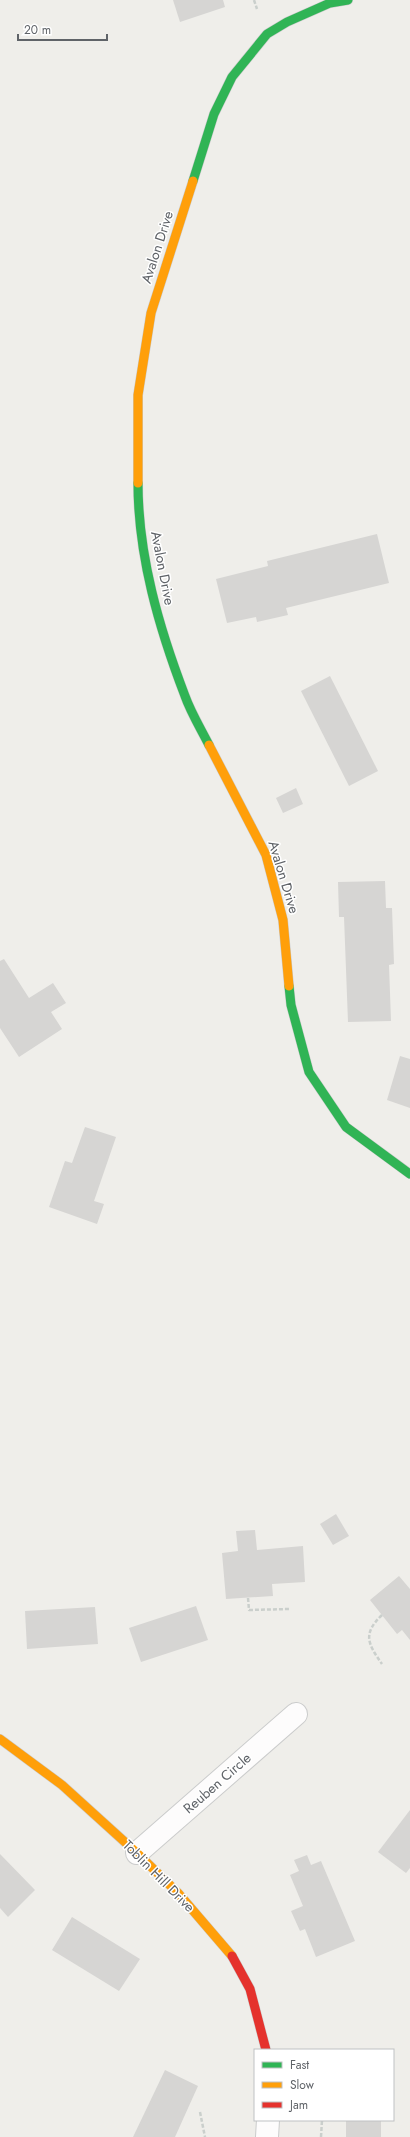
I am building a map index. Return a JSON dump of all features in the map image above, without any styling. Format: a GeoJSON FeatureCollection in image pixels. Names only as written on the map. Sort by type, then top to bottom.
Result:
{"type":"FeatureCollection","features":[{"type":"Feature","properties":{"kind":"street","name":"Avalon Drive"},"geometry":{"type":"LineString","coordinates":[[348,0],[330,3],[287,22],[267,34],[232,77],[214,114],[151,313],[138,395],[138,510],[150,589],[185,697],[266,855],[284,920],[291,1005],[310,1072],[346,1127],[410,1174]]}},
{"type":"Feature","properties":{"kind":"street","name":"Reuben Circle"},"geometry":{"type":"LineString","coordinates":[[137,1853],[296,1714]]}},
{"type":"Feature","properties":{"kind":"street","name":"Toblin Hill Drive"},"geometry":{"type":"LineString","coordinates":[[0,1739],[62,1785],[137,1853],[178,1893],[229,1950],[250,1989],[266,2049]]}},
{"type":"Feature","properties":{"kind":"street"},"geometry":{"type":"LineString","coordinates":[[267,2137],[268,2121]]}},
{"type":"Feature","properties":{"kind":"path"},"geometry":{"type":"LineString","coordinates":[[248,1598],[249,1610],[289,1608]]}},
{"type":"Feature","properties":{"kind":"path"},"geometry":{"type":"LineString","coordinates":[[382,1615],[371,1625],[369,1639],[372,1649],[382,1664]]}},
{"type":"Feature","properties":{"kind":"path"},"geometry":{"type":"LineString","coordinates":[[200,2112],[205,2137]]}},
{"type":"Feature","properties":{"kind":"path"},"geometry":{"type":"LineString","coordinates":[[321,2137],[322,2121]]}},
{"type":"Feature","properties":{"kind":"building"},"geometry":{"type":"Polygon","coordinates":[[[173,0],[223,0],[225,7],[180,22],[173,0]]]}},
{"type":"Feature","properties":{"kind":"building"},"geometry":{"type":"Polygon","coordinates":[[[377,534],[389,583],[286,608],[288,615],[257,622],[256,617],[227,623],[216,579],[268,566],[267,561],[377,534]]]}},
{"type":"Feature","properties":{"kind":"building"},"geometry":{"type":"Polygon","coordinates":[[[330,676],[378,771],[349,786],[301,691],[330,676]]]}},
{"type":"Feature","properties":{"kind":"building"},"geometry":{"type":"Polygon","coordinates":[[[296,788],[303,804],[283,813],[276,798],[296,788]]]}},
{"type":"Feature","properties":{"kind":"building"},"geometry":{"type":"Polygon","coordinates":[[[385,881],[386,908],[392,908],[394,964],[389,965],[391,1021],[348,1022],[344,917],[339,917],[338,882],[385,881]]]}},
{"type":"Feature","properties":{"kind":"building"},"geometry":{"type":"Polygon","coordinates":[[[4,959],[29,998],[53,983],[66,1003],[51,1012],[62,1029],[19,1057],[0,1028],[0,961],[4,959]]]}},
{"type":"Feature","properties":{"kind":"building"},"geometry":{"type":"Polygon","coordinates":[[[400,1056],[410,1059],[410,1108],[387,1100],[400,1056]]]}},
{"type":"Feature","properties":{"kind":"building"},"geometry":{"type":"Polygon","coordinates":[[[85,1127],[116,1137],[94,1201],[104,1204],[97,1224],[49,1207],[65,1161],[72,1163],[85,1127]]]}},
{"type":"Feature","properties":{"kind":"building"},"geometry":{"type":"Polygon","coordinates":[[[336,1514],[349,1536],[333,1545],[320,1524],[336,1514]]]}},
{"type":"Feature","properties":{"kind":"building"},"geometry":{"type":"Polygon","coordinates":[[[255,1530],[257,1550],[303,1546],[305,1582],[272,1584],[273,1596],[226,1599],[222,1553],[238,1551],[236,1531],[255,1530]]]}},
{"type":"Feature","properties":{"kind":"building"},"geometry":{"type":"Polygon","coordinates":[[[399,1576],[410,1589],[410,1640],[402,1630],[397,1634],[370,1600],[399,1576]]]}},
{"type":"Feature","properties":{"kind":"building"},"geometry":{"type":"Polygon","coordinates":[[[196,1606],[208,1640],[141,1662],[129,1628],[196,1606]]]}},
{"type":"Feature","properties":{"kind":"building"},"geometry":{"type":"Polygon","coordinates":[[[95,1607],[98,1644],[27,1649],[25,1611],[95,1607]]]}},
{"type":"Feature","properties":{"kind":"building"},"geometry":{"type":"Polygon","coordinates":[[[410,1810],[410,1868],[406,1873],[378,1852],[410,1810]]]}},
{"type":"Feature","properties":{"kind":"building"},"geometry":{"type":"Polygon","coordinates":[[[0,1854],[35,1890],[8,1917],[0,1908],[0,1854]]]}},
{"type":"Feature","properties":{"kind":"building"},"geometry":{"type":"Polygon","coordinates":[[[307,1855],[311,1865],[321,1861],[355,1941],[316,1957],[305,1929],[300,1931],[291,1911],[303,1906],[290,1875],[299,1871],[294,1860],[307,1855]]]}},
{"type":"Feature","properties":{"kind":"building"},"geometry":{"type":"Polygon","coordinates":[[[72,1917],[140,1959],[119,1991],[52,1950],[72,1917]]]}},
{"type":"Feature","properties":{"kind":"building"},"geometry":{"type":"Polygon","coordinates":[[[165,2070],[198,2086],[175,2137],[133,2137],[165,2070]]]}},
{"type":"Feature","properties":{"kind":"building"},"geometry":{"type":"Polygon","coordinates":[[[346,2121],[381,2121],[381,2137],[346,2137],[346,2121]]]}},
{"type":"Feature","properties":{"kind":"traffic: fast"},"geometry":{"type":"LineString","coordinates":[[193,181],[214,114],[232,77],[267,34],[287,22],[330,3],[348,0]]}},
{"type":"Feature","properties":{"kind":"traffic: fast"},"geometry":{"type":"LineString","coordinates":[[138,483],[139,510],[146,565],[159,618],[187,702],[209,745]]}},
{"type":"Feature","properties":{"kind":"traffic: fast"},"geometry":{"type":"LineString","coordinates":[[289,986],[291,1005],[309,1072],[346,1127],[410,1174]]}},
{"type":"Feature","properties":{"kind":"traffic: slow"},"geometry":{"type":"LineString","coordinates":[[138,483],[138,395],[151,313],[193,181]]}},
{"type":"Feature","properties":{"kind":"traffic: slow"},"geometry":{"type":"LineString","coordinates":[[209,745],[266,855],[283,920],[289,986]]}},
{"type":"Feature","properties":{"kind":"traffic: slow"},"geometry":{"type":"LineString","coordinates":[[0,1739],[62,1785],[137,1853],[178,1893],[232,1956]]}},
{"type":"Feature","properties":{"kind":"traffic: jam"},"geometry":{"type":"LineString","coordinates":[[232,1956],[250,1989],[266,2049]]}}]}
